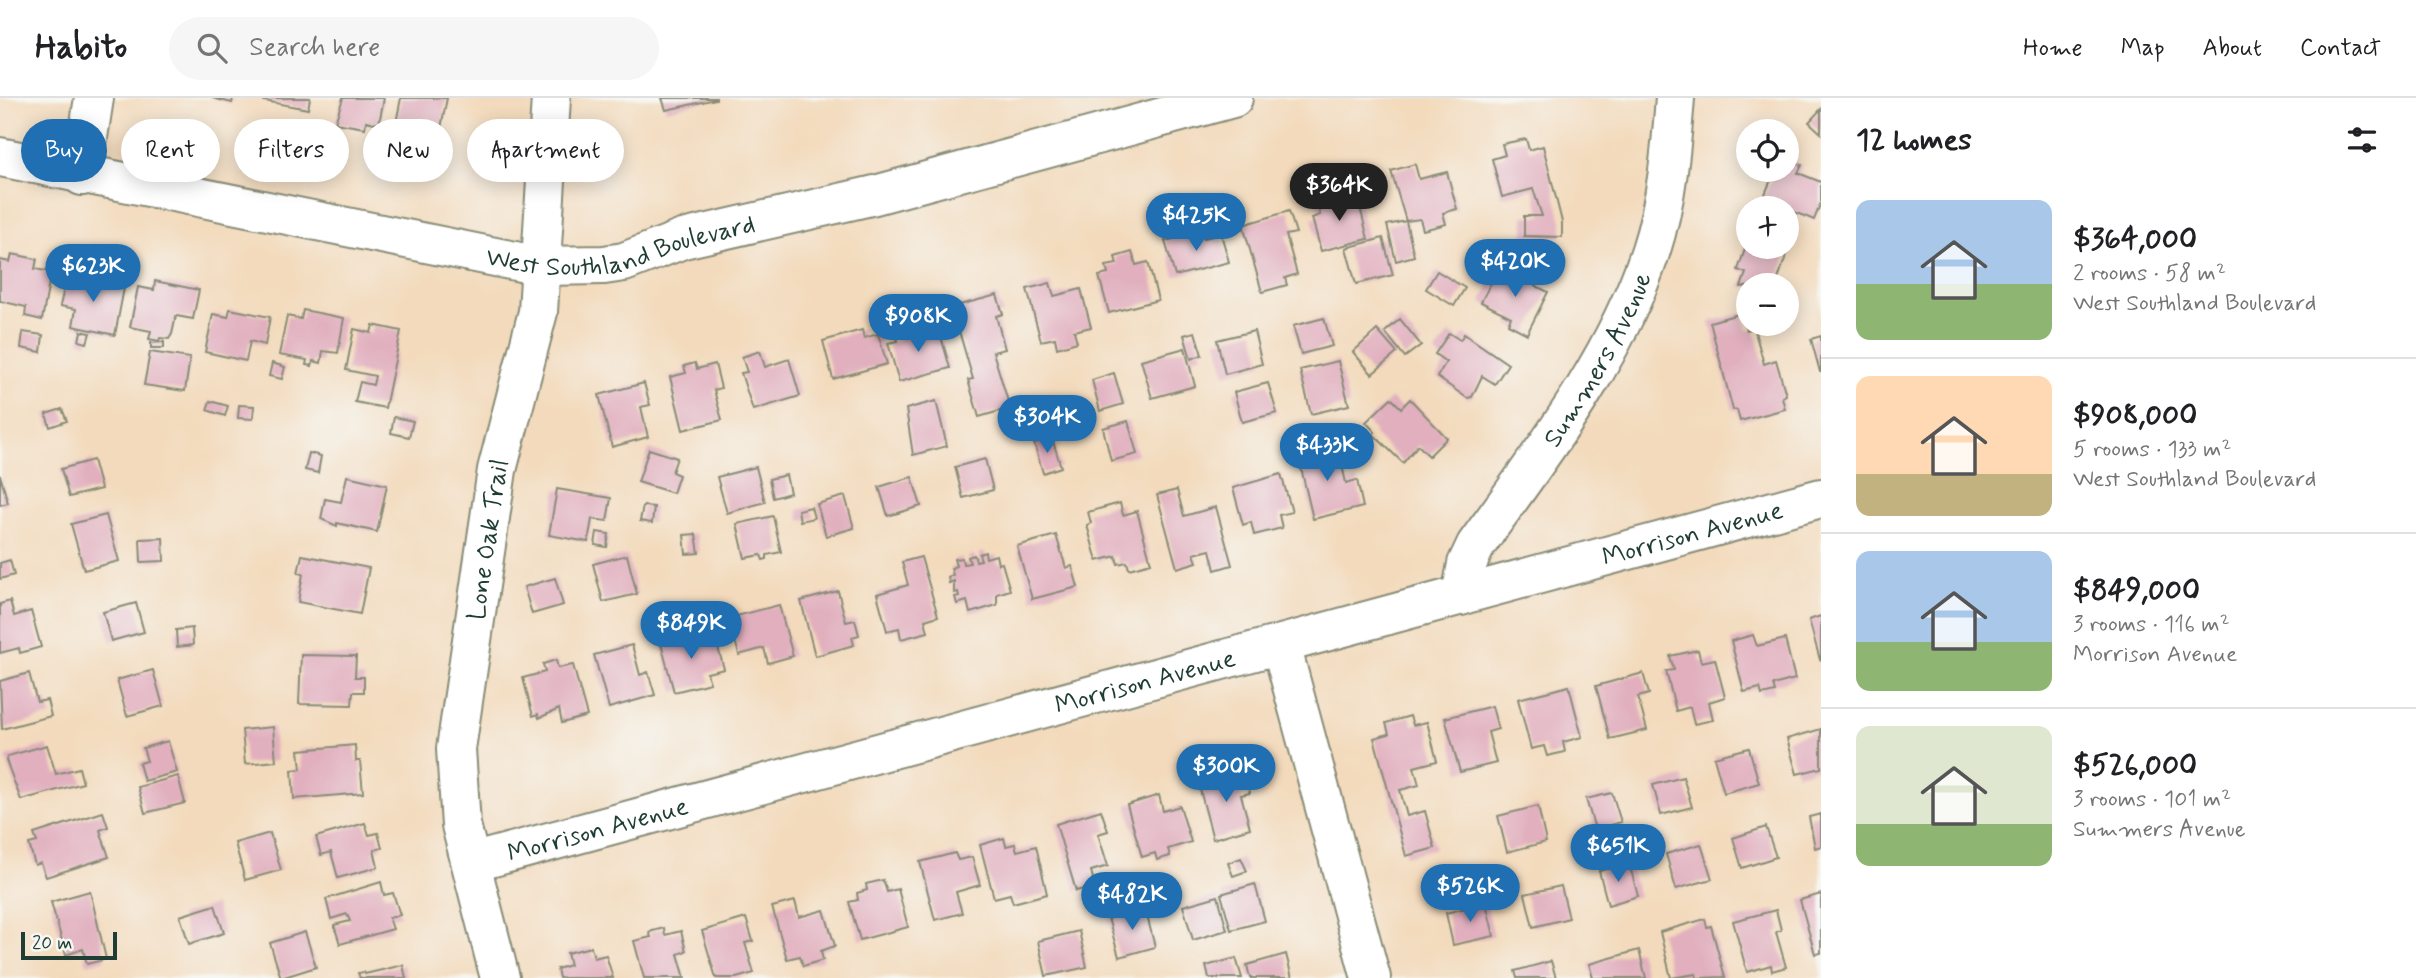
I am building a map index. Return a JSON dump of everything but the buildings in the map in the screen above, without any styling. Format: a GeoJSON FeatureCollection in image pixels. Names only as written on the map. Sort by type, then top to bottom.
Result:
{"type":"FeatureCollection","features":[{"type":"Feature","properties":{"kind":"street"},"geometry":{"type":"LineString","coordinates":[[91,119],[94,98]]}},
{"type":"Feature","properties":{"kind":"street","name":"Lone Oak Trail"},"geometry":{"type":"LineString","coordinates":[[500,978],[471,863],[456,787],[456,748],[497,470],[538,312],[551,98]]}},
{"type":"Feature","properties":{"kind":"street","name":"West Southland Boulevard"},"geometry":{"type":"LineString","coordinates":[[107,181],[540,266],[604,265],[624,262],[683,239],[876,195],[1233,98]]}},
{"type":"Feature","properties":{"kind":"street","name":"Summers Avenue"},"geometry":{"type":"LineString","coordinates":[[1461,596],[1467,564],[1476,545],[1558,432],[1608,351],[1635,295],[1661,212],[1675,98]]}},
{"type":"Feature","properties":{"kind":"street","name":"West Southland Boulevard"},"geometry":{"type":"LineString","coordinates":[[0,157],[21,162]]}},
{"type":"Feature","properties":{"kind":"street","name":"Morrison Avenue"},"geometry":{"type":"LineString","coordinates":[[471,863],[1821,498]]}},
{"type":"Feature","properties":{"kind":"street"},"geometry":{"type":"LineString","coordinates":[[1281,645],[1371,978]]}}]}
